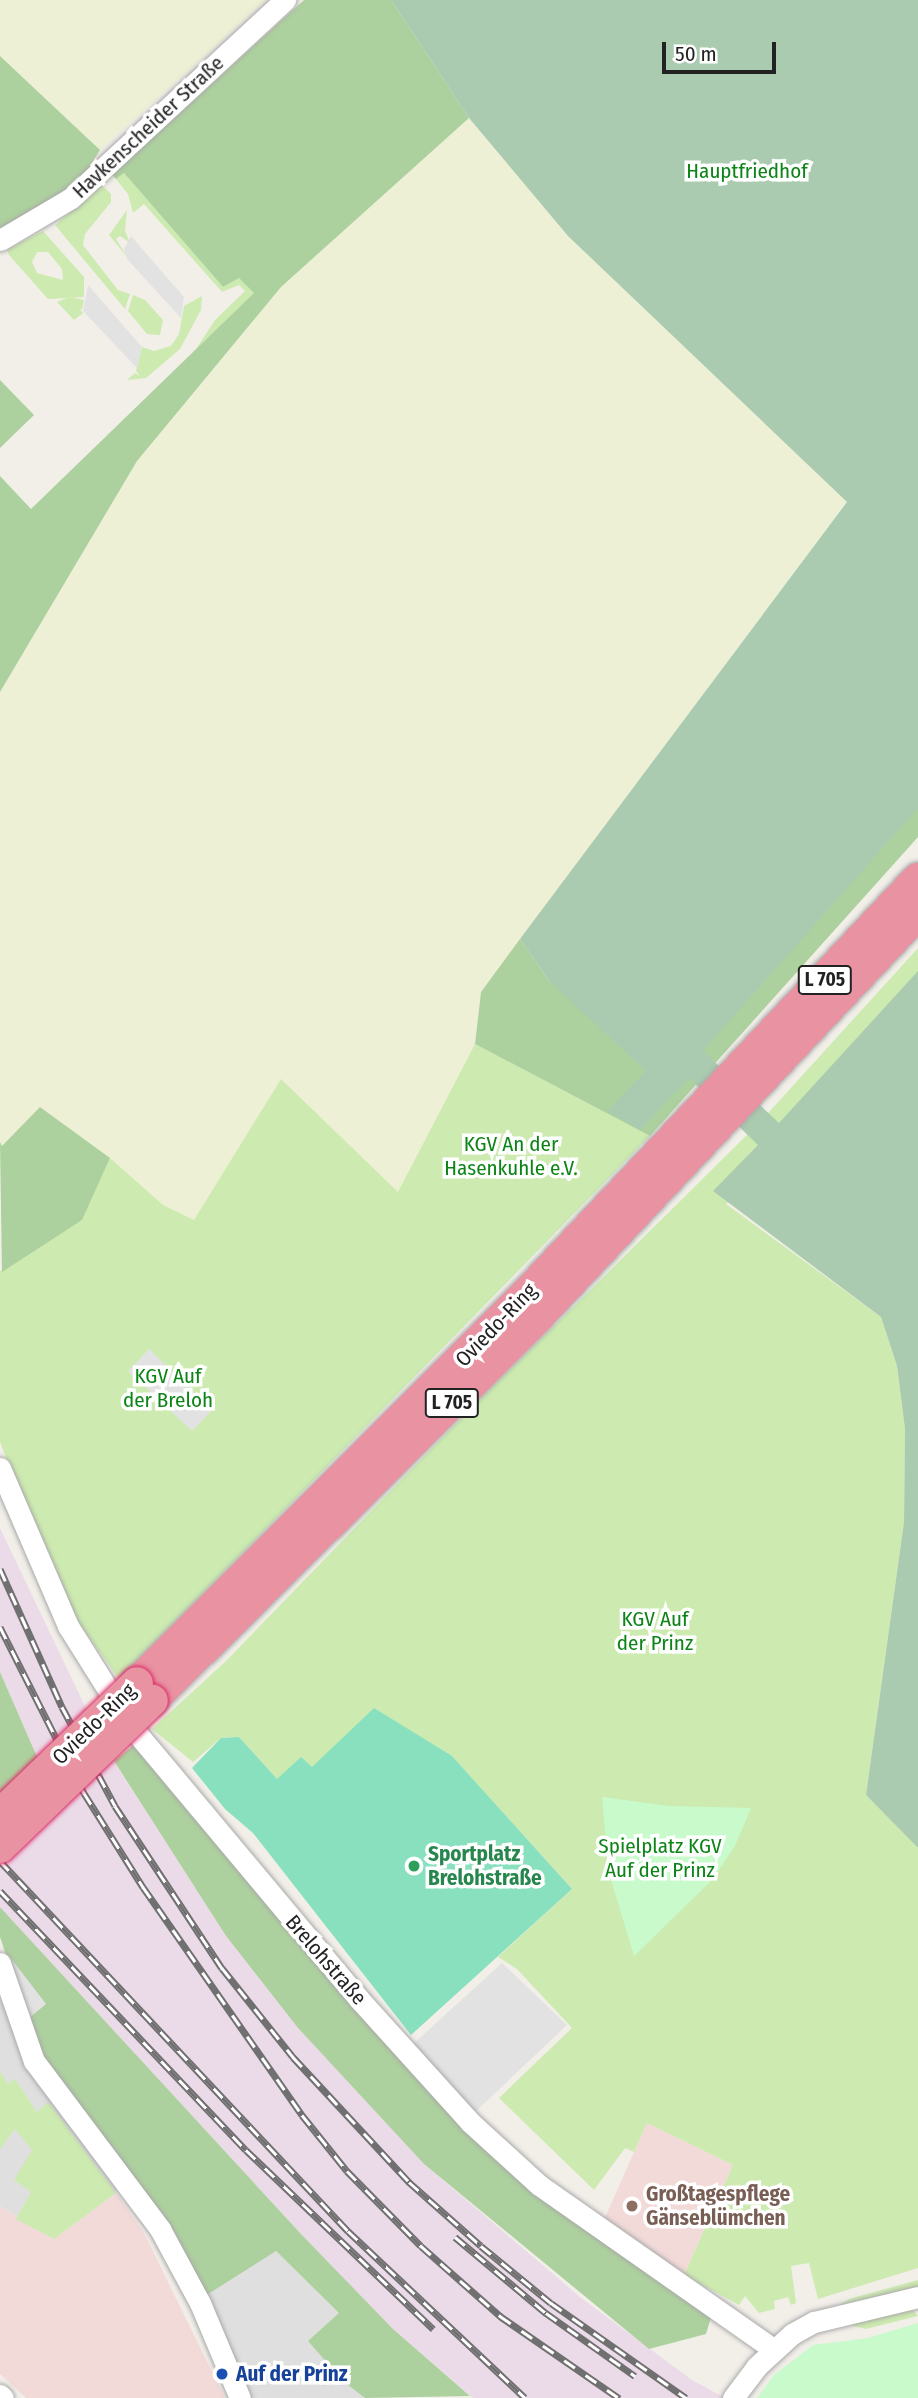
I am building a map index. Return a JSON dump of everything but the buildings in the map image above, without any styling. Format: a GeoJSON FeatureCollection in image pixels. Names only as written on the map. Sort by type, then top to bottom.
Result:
{"type":"FeatureCollection","features":[{"type":"Feature","properties":{"kind":"highway","name":"Oviedo-Ring"},"geometry":{"type":"LineString","coordinates":[[0,1847],[144,1692],[534,1286],[918,879]]}},
{"type":"Feature","properties":{"kind":"highway","name":"Oviedo-Ring"},"geometry":{"type":"LineString","coordinates":[[0,1815],[144,1692],[541,1313],[918,913]]}},
{"type":"Feature","properties":{"kind":"street","name":"Havkenscheider Straße"},"geometry":{"type":"LineString","coordinates":[[0,240],[71,198],[285,0]]}},
{"type":"Feature","properties":{"kind":"street","name":"Brelohstraße"},"geometry":{"type":"LineString","coordinates":[[0,1468],[68,1626],[130,1725],[359,1999],[470,2122],[539,2185],[593,2226],[730,2314],[773,2349]]}},
{"type":"Feature","properties":{"kind":"street"},"geometry":{"type":"LineString","coordinates":[[0,1963],[34,2061],[159,2229],[200,2303],[240,2398]]}},
{"type":"Feature","properties":{"kind":"street"},"geometry":{"type":"LineString","coordinates":[[738,2391],[773,2349],[814,2322],[918,2297]]}},
{"type":"Feature","properties":{"kind":"shaded area"},"geometry":{"type":"Polygon","coordinates":[[[131,236],[184,297],[181,318],[127,259],[124,249],[131,236]]]}},
{"type":"Feature","properties":{"kind":"shaded area"},"geometry":{"type":"Polygon","coordinates":[[[88,285],[142,347],[137,368],[83,311],[88,285]]]}},
{"type":"Feature","properties":{"kind":"shaded area"},"geometry":{"type":"Polygon","coordinates":[[[149,1349],[212,1410],[192,1431],[128,1371],[149,1349]]]}},
{"type":"Feature","properties":{"kind":"shaded area"},"geometry":{"type":"Polygon","coordinates":[[[0,1528],[104,1746],[226,1936],[298,2028],[424,2164],[580,2297],[692,2380],[725,2398],[473,2398],[393,2329],[301,2234],[0,1907],[0,1862],[38,1759],[0,1672],[0,1528]]]}},
{"type":"Feature","properties":{"kind":"shaded area"},"geometry":{"type":"Polygon","coordinates":[[[10,1957],[46,2004],[28,2019],[10,1957]]]}},
{"type":"Feature","properties":{"kind":"shaded area"},"geometry":{"type":"Polygon","coordinates":[[[502,1963],[567,2025],[475,2112],[412,2045],[502,1963]]]}},
{"type":"Feature","properties":{"kind":"shaded area"},"geometry":{"type":"Polygon","coordinates":[[[0,1999],[117,2184],[116,2193],[54,2239],[0,2206],[0,1999]]]}},
{"type":"Feature","properties":{"kind":"shaded area"},"geometry":{"type":"Polygon","coordinates":[[[647,2123],[733,2165],[684,2275],[603,2222],[647,2123]]]}},
{"type":"Feature","properties":{"kind":"shaded area"},"geometry":{"type":"Polygon","coordinates":[[[116,2193],[144,2233],[225,2398],[26,2398],[0,2374],[0,2206],[54,2239],[116,2193]]]}},
{"type":"Feature","properties":{"kind":"shaded area"},"geometry":{"type":"Polygon","coordinates":[[[275,2250],[339,2313],[344,2382],[365,2398],[248,2398],[205,2296],[275,2250]]]}},
{"type":"Feature","properties":{"kind":"green space"},"geometry":{"type":"Polygon","coordinates":[[[0,0],[266,0],[100,150],[0,56],[0,0]]]}},
{"type":"Feature","properties":{"kind":"green space"},"geometry":{"type":"Polygon","coordinates":[[[304,0],[391,0],[469,118],[281,287],[137,461],[0,692],[0,476],[31,509],[254,293],[239,278],[223,287],[124,173],[116,179],[112,175],[304,0]]]}},
{"type":"Feature","properties":{"kind":"green space","name":"Hauptfriedhof"},"geometry":{"type":"Polygon","coordinates":[[[391,0],[918,0],[918,808],[703,1051],[779,1123],[918,971],[918,1848],[866,1795],[904,1522],[905,1429],[897,1366],[881,1317],[713,1191],[758,1145],[689,1078],[640,1130],[607,1111],[646,1071],[550,982],[520,939],[847,502],[568,236],[469,118],[391,0]]]}},
{"type":"Feature","properties":{"kind":"green space"},"geometry":{"type":"Polygon","coordinates":[[[0,56],[100,150],[85,174],[46,206],[0,232],[0,56]]]}},
{"type":"Feature","properties":{"kind":"green space"},"geometry":{"type":"Polygon","coordinates":[[[469,118],[568,236],[847,502],[481,992],[475,1044],[398,1193],[282,1080],[194,1220],[163,1205],[41,1107],[2,1146],[0,1142],[0,692],[137,461],[281,287],[469,118]]]}},
{"type":"Feature","properties":{"kind":"green space"},"geometry":{"type":"Polygon","coordinates":[[[124,173],[223,287],[239,278],[255,293],[194,352],[215,320],[245,291],[239,285],[222,292],[144,204],[133,213],[128,194],[116,179],[124,173]]]}},
{"type":"Feature","properties":{"kind":"green space"},"geometry":{"type":"Polygon","coordinates":[[[102,185],[111,194],[111,202],[85,234],[83,245],[118,290],[130,294],[125,309],[55,225],[102,185]]]}},
{"type":"Feature","properties":{"kind":"green space"},"geometry":{"type":"Polygon","coordinates":[[[127,210],[125,231],[130,243],[120,236],[116,239],[128,258],[109,235],[127,210]]]}},
{"type":"Feature","properties":{"kind":"green space"},"geometry":{"type":"Polygon","coordinates":[[[43,231],[84,277],[84,297],[48,299],[7,250],[43,231]],[[37,252],[32,262],[37,273],[63,280],[62,269],[48,252],[37,252]]]}},
{"type":"Feature","properties":{"kind":"green space"},"geometry":{"type":"Polygon","coordinates":[[[133,295],[145,300],[163,320],[160,335],[147,334],[128,311],[133,295]]]}},
{"type":"Feature","properties":{"kind":"green space"},"geometry":{"type":"Polygon","coordinates":[[[202,296],[201,310],[180,349],[146,378],[127,380],[135,373],[140,376],[136,371],[142,347],[154,351],[171,346],[179,334],[184,306],[202,296]]]}},
{"type":"Feature","properties":{"kind":"green space"},"geometry":{"type":"Polygon","coordinates":[[[69,297],[84,300],[82,310],[79,308],[83,313],[74,320],[57,302],[69,297]]]}},
{"type":"Feature","properties":{"kind":"green space"},"geometry":{"type":"Polygon","coordinates":[[[0,380],[34,415],[0,448],[0,380]]]}},
{"type":"Feature","properties":{"kind":"green space"},"geometry":{"type":"Polygon","coordinates":[[[918,740],[918,837],[650,1136],[475,1044],[481,992],[520,939],[550,982],[918,740]]]}},
{"type":"Feature","properties":{"kind":"green space","name":"KGV Auf der Prinz"},"geometry":{"type":"Polygon","coordinates":[[[918,948],[918,1024],[726,1204],[881,1317],[897,1366],[905,1429],[904,1522],[866,1795],[918,1848],[918,2268],[818,2299],[809,2263],[791,2266],[796,2303],[791,2305],[788,2297],[774,2301],[775,2309],[759,2313],[745,2296],[739,2305],[684,2275],[733,2165],[647,2123],[634,2152],[625,2148],[594,2190],[499,2098],[572,2028],[517,1969],[498,1957],[572,1889],[452,1756],[311,1767],[277,1779],[239,1737],[221,1738],[193,1762],[152,1729],[227,1660],[471,1408],[759,1123],[918,948]]]}},
{"type":"Feature","properties":{"kind":"green space","name":"KGV Auf der Breloh"},"geometry":{"type":"Polygon","coordinates":[[[475,1044],[650,1136],[119,1679],[61,1598],[0,1442],[0,1271],[81,1220],[110,1158],[163,1205],[194,1220],[281,1079],[398,1192],[475,1044]]]}},
{"type":"Feature","properties":{"kind":"green space"},"geometry":{"type":"Polygon","coordinates":[[[40,1107],[110,1158],[82,1220],[2,1272],[0,1142],[2,1146],[40,1107]]]}},
{"type":"Feature","properties":{"kind":"green space"},"geometry":{"type":"Polygon","coordinates":[[[0,1672],[38,1759],[0,1795],[0,1672]]]}},
{"type":"Feature","properties":{"kind":"green space","name":"Sportplatz Brelohstraße"},"geometry":{"type":"Polygon","coordinates":[[[374,1708],[452,1756],[572,1889],[411,2035],[253,1833],[225,1809],[192,1768],[221,1738],[239,1737],[277,1779],[301,1757],[312,1767],[374,1708]]]}},
{"type":"Feature","properties":{"kind":"green space"},"geometry":{"type":"Polygon","coordinates":[[[134,1745],[445,2107],[711,2317],[706,2334],[649,2349],[424,2164],[298,2028],[226,1936],[114,1761],[134,1745]]]}},
{"type":"Feature","properties":{"kind":"green space","name":"Spielplatz KGV Auf der Prinz"},"geometry":{"type":"Polygon","coordinates":[[[602,1797],[669,1806],[751,1808],[735,1846],[712,1880],[634,1956],[609,1873],[602,1797]]]}},
{"type":"Feature","properties":{"kind":"green space"},"geometry":{"type":"Polygon","coordinates":[[[0,1907],[301,2234],[393,2329],[470,2396],[365,2398],[344,2382],[308,2341],[339,2313],[276,2251],[205,2296],[37,2049],[0,1937],[0,1907]]]}},
{"type":"Feature","properties":{"kind":"green space"},"geometry":{"type":"Polygon","coordinates":[[[0,2071],[8,2084],[15,2079],[37,2112],[48,2102],[116,2193],[54,2239],[16,2219],[31,2192],[14,2180],[32,2150],[15,2129],[0,2149],[0,2071]]]}},
{"type":"Feature","properties":{"kind":"green space"},"geometry":{"type":"Polygon","coordinates":[[[918,2280],[918,2287],[840,2305],[849,2299],[918,2280]]]}},
{"type":"Feature","properties":{"kind":"green space"},"geometry":{"type":"Polygon","coordinates":[[[910,2307],[918,2316],[866,2329],[846,2324],[910,2307]]]}},
{"type":"Feature","properties":{"kind":"green space"},"geometry":{"type":"Polygon","coordinates":[[[918,2323],[918,2398],[757,2398],[774,2375],[813,2345],[868,2338],[918,2323]]]}},
{"type":"Feature","properties":{"kind":"railway"},"geometry":{"type":"LineString","coordinates":[[0,1569],[62,1707],[115,1806],[222,1968],[293,2057],[409,2182],[481,2246],[551,2303],[686,2398]]}},
{"type":"Feature","properties":{"kind":"railway"},"geometry":{"type":"LineString","coordinates":[[0,1627],[84,1793],[143,1887],[302,2115],[347,2171],[421,2246],[500,2316],[619,2398]]}},
{"type":"Feature","properties":{"kind":"railway"},"geometry":{"type":"LineString","coordinates":[[0,1861],[348,2231],[525,2398]]}},
{"type":"Feature","properties":{"kind":"railway"},"geometry":{"type":"LineString","coordinates":[[0,1891],[246,2150],[433,2329]]}},
{"type":"Feature","properties":{"kind":"railway"},"geometry":{"type":"LineString","coordinates":[[455,2237],[546,2313],[635,2376]]}},
{"type":"Feature","properties":{"kind":"place","name":"Sportplatz Brelohstraße"},"geometry":{"type":"Point","coordinates":[414,1866]}},
{"type":"Feature","properties":{"kind":"place","name":"Großtagespflege Gänseblümchen"},"geometry":{"type":"Point","coordinates":[632,2206]}},
{"type":"Feature","properties":{"kind":"place","name":"Auf der Prinz"},"geometry":{"type":"Point","coordinates":[222,2374]}},
{"type":"Feature","properties":{"kind":"park label","name":"KGV An der Hasenkuhle e.V."},"geometry":{"type":"Point","coordinates":[511,1156]}}]}
